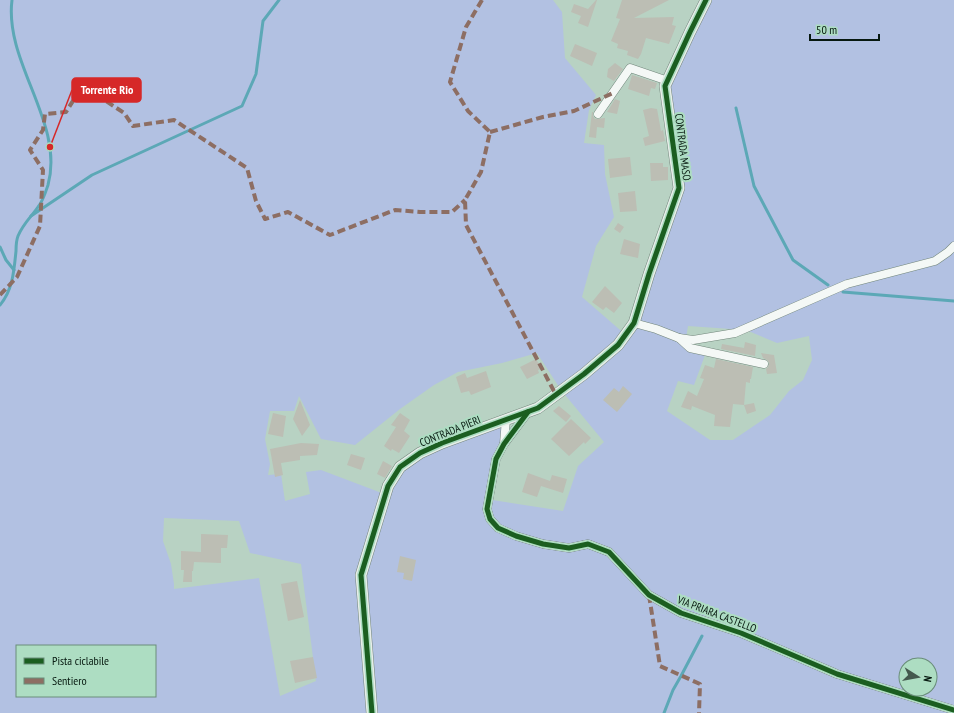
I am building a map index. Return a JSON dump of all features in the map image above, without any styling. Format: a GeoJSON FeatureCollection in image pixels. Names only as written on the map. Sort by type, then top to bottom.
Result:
{"type":"FeatureCollection","features":[{"type":"Feature","properties":{"kind":"street","name":"CONTRADA MASO"},"geometry":{"type":"LineString","coordinates":[[528,412],[538,408],[584,374],[618,346],[634,323],[649,274],[679,188],[665,86],[706,0]]}},
{"type":"Feature","properties":{"kind":"street"},"geometry":{"type":"LineString","coordinates":[[598,114],[630,68],[668,81]]}},
{"type":"Feature","properties":{"kind":"street"},"geometry":{"type":"LineString","coordinates":[[634,323],[656,329],[679,338],[693,340],[735,334],[847,284],[935,262],[954,246]]}},
{"type":"Feature","properties":{"kind":"street"},"geometry":{"type":"LineString","coordinates":[[679,338],[690,348],[764,364]]}},
{"type":"Feature","properties":{"kind":"street","name":"CONTRADA PIERI"},"geometry":{"type":"LineString","coordinates":[[372,713],[361,575],[388,486],[400,467],[420,453],[442,443],[528,412]]}},
{"type":"Feature","properties":{"kind":"street","name":"VIA PRIARA CASTELLO"},"geometry":{"type":"LineString","coordinates":[[528,412],[504,444],[496,459],[487,509],[490,519],[498,528],[516,536],[543,544],[569,548],[588,544],[609,552],[649,595],[681,613],[741,633],[837,674],[954,710]]}},
{"type":"Feature","properties":{"kind":"street"},"geometry":{"type":"LineString","coordinates":[[504,444],[506,419]]}},
{"type":"Feature","properties":{"kind":"shaded area"},"geometry":{"type":"Polygon","coordinates":[[[0,0],[553,0],[562,12],[565,58],[596,95],[589,110],[584,143],[604,145],[605,174],[614,217],[596,246],[582,297],[627,336],[681,193],[667,87],[707,0],[954,0],[954,713],[0,713],[0,0]],[[688,326],[685,344],[705,355],[694,385],[678,381],[667,411],[710,440],[733,440],[770,415],[789,391],[803,380],[812,360],[809,336],[777,343],[746,330],[688,326]],[[537,353],[502,363],[458,372],[434,385],[400,409],[355,445],[321,439],[299,396],[294,411],[270,411],[265,439],[270,464],[268,475],[281,474],[285,501],[310,494],[306,472],[321,470],[387,495],[414,457],[498,423],[512,428],[486,499],[563,511],[578,466],[604,442],[561,390],[537,353]],[[164,518],[163,541],[171,564],[174,589],[259,578],[280,696],[316,681],[301,564],[250,553],[239,521],[164,518]]]}},
{"type":"Feature","properties":{"kind":"building"},"geometry":{"type":"Polygon","coordinates":[[[596,0],[588,27],[578,23],[581,16],[571,12],[574,4],[588,9],[596,0]]]}},
{"type":"Feature","properties":{"kind":"building"},"geometry":{"type":"Polygon","coordinates":[[[622,0],[669,0],[634,18],[674,17],[672,25],[676,26],[669,44],[646,38],[638,59],[627,55],[628,51],[617,48],[618,44],[611,41],[620,19],[616,18],[622,0]]]}},
{"type":"Feature","properties":{"kind":"building"},"geometry":{"type":"Polygon","coordinates":[[[575,44],[597,53],[592,66],[570,56],[575,44]]]}},
{"type":"Feature","properties":{"kind":"building"},"geometry":{"type":"Polygon","coordinates":[[[615,63],[623,69],[614,81],[607,77],[608,69],[615,63]]]}},
{"type":"Feature","properties":{"kind":"building"},"geometry":{"type":"Polygon","coordinates":[[[632,75],[657,83],[655,89],[651,88],[649,96],[628,89],[632,75]]]}},
{"type":"Feature","properties":{"kind":"building"},"geometry":{"type":"Polygon","coordinates":[[[615,99],[620,101],[617,114],[607,112],[615,99]]]}},
{"type":"Feature","properties":{"kind":"building"},"geometry":{"type":"Polygon","coordinates":[[[651,108],[657,109],[661,131],[663,130],[665,141],[645,146],[643,138],[649,136],[643,110],[651,108]]]}},
{"type":"Feature","properties":{"kind":"building"},"geometry":{"type":"Polygon","coordinates":[[[592,112],[595,119],[605,118],[604,128],[597,127],[596,138],[589,137],[592,112]]]}},
{"type":"Feature","properties":{"kind":"building"},"geometry":{"type":"Polygon","coordinates":[[[630,157],[632,175],[610,178],[608,159],[630,157]]]}},
{"type":"Feature","properties":{"kind":"building"},"geometry":{"type":"Polygon","coordinates":[[[650,163],[663,163],[663,167],[668,167],[668,180],[651,181],[650,163]]]}},
{"type":"Feature","properties":{"kind":"building"},"geometry":{"type":"Polygon","coordinates":[[[635,191],[637,211],[620,212],[618,193],[635,191]]]}},
{"type":"Feature","properties":{"kind":"building"},"geometry":{"type":"Polygon","coordinates":[[[618,223],[624,227],[620,233],[614,229],[618,223]]]}},
{"type":"Feature","properties":{"kind":"building"},"geometry":{"type":"Polygon","coordinates":[[[624,239],[640,244],[638,258],[620,254],[624,239]]]}},
{"type":"Feature","properties":{"kind":"building"},"geometry":{"type":"Polygon","coordinates":[[[605,286],[622,303],[614,313],[606,307],[603,310],[592,302],[605,286]]]}},
{"type":"Feature","properties":{"kind":"building"},"geometry":{"type":"Polygon","coordinates":[[[745,342],[756,345],[755,356],[721,349],[722,344],[744,348],[745,342]]]}},
{"type":"Feature","properties":{"kind":"building"},"geometry":{"type":"Polygon","coordinates":[[[761,353],[774,355],[777,373],[767,374],[766,369],[769,363],[763,358],[761,353]]]}},
{"type":"Feature","properties":{"kind":"building"},"geometry":{"type":"Polygon","coordinates":[[[536,359],[542,369],[538,370],[539,373],[527,379],[520,367],[536,359]]]}},
{"type":"Feature","properties":{"kind":"building"},"geometry":{"type":"Polygon","coordinates":[[[716,359],[753,367],[750,383],[746,382],[744,405],[733,404],[730,427],[714,426],[715,415],[692,406],[691,410],[681,407],[688,391],[697,396],[704,379],[700,378],[705,365],[714,368],[716,359]]]}},
{"type":"Feature","properties":{"kind":"building"},"geometry":{"type":"Polygon","coordinates":[[[486,371],[491,387],[471,395],[469,391],[461,393],[456,377],[465,373],[467,378],[486,371]]]}},
{"type":"Feature","properties":{"kind":"building"},"geometry":{"type":"Polygon","coordinates":[[[623,386],[632,394],[617,412],[603,400],[614,388],[619,392],[623,386]]]}},
{"type":"Feature","properties":{"kind":"building"},"geometry":{"type":"Polygon","coordinates":[[[300,400],[310,425],[302,436],[293,419],[300,400]]]}},
{"type":"Feature","properties":{"kind":"building"},"geometry":{"type":"Polygon","coordinates":[[[754,403],[756,411],[747,414],[744,405],[754,403]]]}},
{"type":"Feature","properties":{"kind":"building"},"geometry":{"type":"Polygon","coordinates":[[[559,406],[571,416],[566,422],[553,411],[559,406]]]}},
{"type":"Feature","properties":{"kind":"building"},"geometry":{"type":"Polygon","coordinates":[[[273,413],[286,416],[283,437],[268,434],[273,413]]]}},
{"type":"Feature","properties":{"kind":"building"},"geometry":{"type":"Polygon","coordinates":[[[400,413],[410,420],[404,431],[410,436],[399,453],[392,449],[391,451],[384,446],[396,427],[391,425],[400,413]]]}},
{"type":"Feature","properties":{"kind":"building"},"geometry":{"type":"Polygon","coordinates":[[[571,419],[591,438],[585,444],[584,442],[569,456],[551,439],[571,419]]]}},
{"type":"Feature","properties":{"kind":"building"},"geometry":{"type":"Polygon","coordinates":[[[301,443],[319,444],[317,455],[300,456],[300,460],[281,463],[283,475],[275,477],[270,449],[301,443]]]}},
{"type":"Feature","properties":{"kind":"building"},"geometry":{"type":"Polygon","coordinates":[[[351,454],[365,458],[361,470],[347,465],[351,454]]]}},
{"type":"Feature","properties":{"kind":"building"},"geometry":{"type":"Polygon","coordinates":[[[383,461],[392,466],[385,478],[377,474],[383,461]]]}},
{"type":"Feature","properties":{"kind":"building"},"geometry":{"type":"Polygon","coordinates":[[[528,473],[550,481],[552,475],[567,479],[563,493],[541,486],[537,497],[522,492],[528,473]]]}},
{"type":"Feature","properties":{"kind":"building"},"geometry":{"type":"Polygon","coordinates":[[[201,534],[228,535],[227,548],[221,548],[221,563],[194,562],[192,582],[183,582],[184,570],[181,570],[181,551],[201,552],[201,534]]]}},
{"type":"Feature","properties":{"kind":"building"},"geometry":{"type":"Polygon","coordinates":[[[400,556],[416,560],[412,581],[403,579],[404,573],[397,572],[400,556]]]}},
{"type":"Feature","properties":{"kind":"building"},"geometry":{"type":"Polygon","coordinates":[[[297,581],[304,617],[288,621],[281,584],[297,581]]]}},
{"type":"Feature","properties":{"kind":"building"},"geometry":{"type":"Polygon","coordinates":[[[313,657],[317,678],[295,683],[290,661],[313,657]]]}},
{"type":"Feature","properties":{"kind":"waterway"},"geometry":{"type":"LineString","coordinates":[[0,305],[8,293],[12,280],[18,236],[43,199],[48,185],[51,162],[48,139],[42,116],[24,70],[17,47],[12,23],[12,0]]}},
{"type":"Feature","properties":{"kind":"waterway"},"geometry":{"type":"LineString","coordinates":[[31,216],[92,175],[242,106],[256,74],[263,21],[279,0]]}},
{"type":"Feature","properties":{"kind":"waterway"},"geometry":{"type":"LineString","coordinates":[[736,108],[754,186],[793,260],[828,285]]}},
{"type":"Feature","properties":{"kind":"waterway"},"geometry":{"type":"LineString","coordinates":[[0,247],[6,260],[14,270]]}},
{"type":"Feature","properties":{"kind":"waterway"},"geometry":{"type":"LineString","coordinates":[[843,292],[954,301]]}},
{"type":"Feature","properties":{"kind":"waterway"},"geometry":{"type":"LineString","coordinates":[[664,713],[673,690],[702,636]]}},
{"type":"Feature","properties":{"kind":"marked path"},"geometry":{"type":"LineString","coordinates":[[482,0],[466,27],[450,82],[468,111],[490,132],[481,172],[465,200],[466,225],[556,395]]}},
{"type":"Feature","properties":{"kind":"marked path"},"geometry":{"type":"LineString","coordinates":[[0,295],[17,277],[40,226],[43,170],[30,150],[43,130],[45,114],[66,112],[78,93],[91,91],[124,113],[133,126],[174,120],[247,168],[256,201],[265,219],[288,212],[330,235],[395,210],[452,212],[465,200]]}},
{"type":"Feature","properties":{"kind":"marked path"},"geometry":{"type":"LineString","coordinates":[[490,132],[543,117],[574,111],[613,93]]}},
{"type":"Feature","properties":{"kind":"marked path"},"geometry":{"type":"LineString","coordinates":[[649,595],[660,666],[700,684],[699,713]]}},
{"type":"Feature","properties":{"kind":"cycle path"},"geometry":{"type":"LineString","coordinates":[[372,713],[361,575],[388,486],[400,467],[420,453],[442,443],[538,408],[584,374],[618,345],[634,323],[649,274],[679,188],[665,86],[706,0]]}},
{"type":"Feature","properties":{"kind":"cycle path"},"geometry":{"type":"LineString","coordinates":[[528,412],[504,444],[496,459],[487,509],[490,519],[498,528],[516,536],[543,544],[569,548],[588,544],[609,552],[649,595],[681,613],[741,633],[837,674],[954,710]]}},
{"type":"Feature","properties":{"kind":"place","name":"Torrente Rio"},"geometry":{"type":"Point","coordinates":[50,147]}}]}
